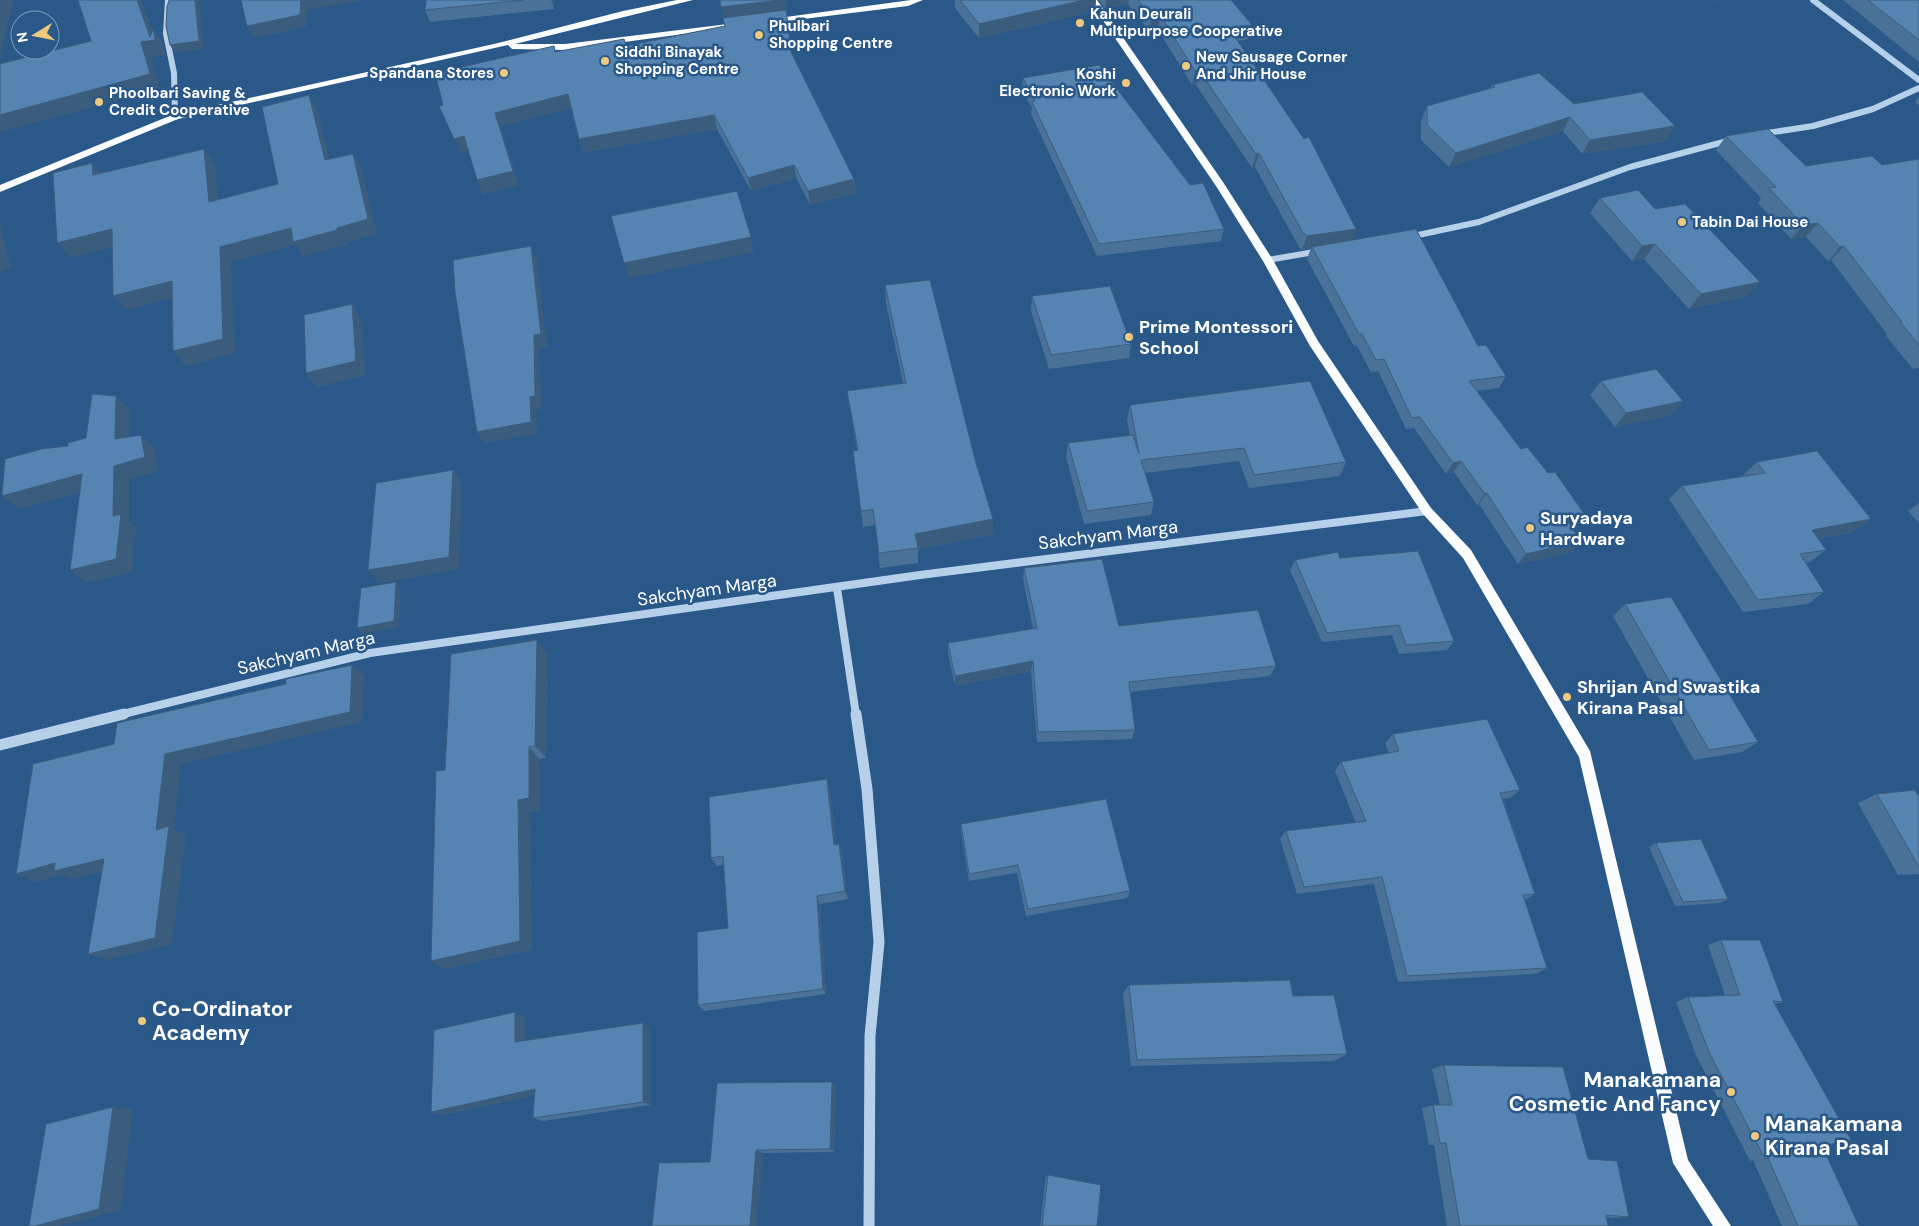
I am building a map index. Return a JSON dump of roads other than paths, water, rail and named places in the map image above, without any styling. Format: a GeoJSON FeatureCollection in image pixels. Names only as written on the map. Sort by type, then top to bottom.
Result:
{"type":"FeatureCollection","features":[{"type":"Feature","properties":{"kind":"main road"},"geometry":{"type":"LineString","coordinates":[[0,189],[176,117],[495,46],[623,13],[689,0]]}},
{"type":"Feature","properties":{"kind":"main road"},"geometry":{"type":"LineString","coordinates":[[758,23],[908,4],[919,0]]}},
{"type":"Feature","properties":{"kind":"main road"},"geometry":{"type":"LineString","coordinates":[[1093,0],[1220,184],[1268,260],[1314,343],[1427,511],[1467,554],[1585,755],[1681,1163],[1722,1226]]}},
{"type":"Feature","properties":{"kind":"main road"},"geometry":{"type":"LineString","coordinates":[[495,46],[565,47],[739,25]]}},
{"type":"Feature","properties":{"kind":"street"},"geometry":{"type":"LineString","coordinates":[[168,0],[166,34],[174,73],[176,117]]}},
{"type":"Feature","properties":{"kind":"street"},"geometry":{"type":"LineString","coordinates":[[1813,0],[1919,80]]}},
{"type":"Feature","properties":{"kind":"street"},"geometry":{"type":"LineString","coordinates":[[1756,134],[1813,126],[1874,109],[1919,88]]}},
{"type":"Feature","properties":{"kind":"street"},"geometry":{"type":"LineString","coordinates":[[1397,240],[1479,222],[1630,167],[1739,138]]}},
{"type":"Feature","properties":{"kind":"street"},"geometry":{"type":"LineString","coordinates":[[1268,260],[1330,250]]}},
{"type":"Feature","properties":{"kind":"street","name":"Sakchyam Marga"},"geometry":{"type":"LineString","coordinates":[[0,746],[370,653],[920,575],[1427,511]]}},
{"type":"Feature","properties":{"kind":"street"},"geometry":{"type":"LineString","coordinates":[[837,588],[867,789],[879,942],[870,1036],[869,1226]]}},
{"type":"Feature","properties":{"kind":"place","name":"Kahun Deurali Multipurpose Cooperative"},"geometry":{"type":"Point","coordinates":[1080,23]}},
{"type":"Feature","properties":{"kind":"place","name":"Phulbari Shopping Centre"},"geometry":{"type":"Point","coordinates":[759,35]}},
{"type":"Feature","properties":{"kind":"place","name":"Siddhi Binayak Shopping Centre"},"geometry":{"type":"Point","coordinates":[605,61]}},
{"type":"Feature","properties":{"kind":"place","name":"New Sausage Corner And Jhir House"},"geometry":{"type":"Point","coordinates":[1186,66]}},
{"type":"Feature","properties":{"kind":"place","name":"Spandana Stores"},"geometry":{"type":"Point","coordinates":[504,73]}},
{"type":"Feature","properties":{"kind":"place","name":"Koshi Electronic Work"},"geometry":{"type":"Point","coordinates":[1126,83]}},
{"type":"Feature","properties":{"kind":"place","name":"Phoolbari Saving & Credit Cooperative"},"geometry":{"type":"Point","coordinates":[99,102]}},
{"type":"Feature","properties":{"kind":"place","name":"Tabin Dai House"},"geometry":{"type":"Point","coordinates":[1682,222]}},
{"type":"Feature","properties":{"kind":"place","name":"Prime Montessori School"},"geometry":{"type":"Point","coordinates":[1129,337]}},
{"type":"Feature","properties":{"kind":"place","name":"Suryadaya Hardware"},"geometry":{"type":"Point","coordinates":[1530,528]}},
{"type":"Feature","properties":{"kind":"place","name":"Shrijan And Swastika Kirana Pasal"},"geometry":{"type":"Point","coordinates":[1567,697]}},
{"type":"Feature","properties":{"kind":"place","name":"Co-Ordinator Academy"},"geometry":{"type":"Point","coordinates":[142,1021]}},
{"type":"Feature","properties":{"kind":"place","name":"Manakamana Cosmetic And Fancy"},"geometry":{"type":"Point","coordinates":[1731,1092]}},
{"type":"Feature","properties":{"kind":"place","name":"Manakamana Kirana Pasal"},"geometry":{"type":"Point","coordinates":[1755,1136]}}]}
